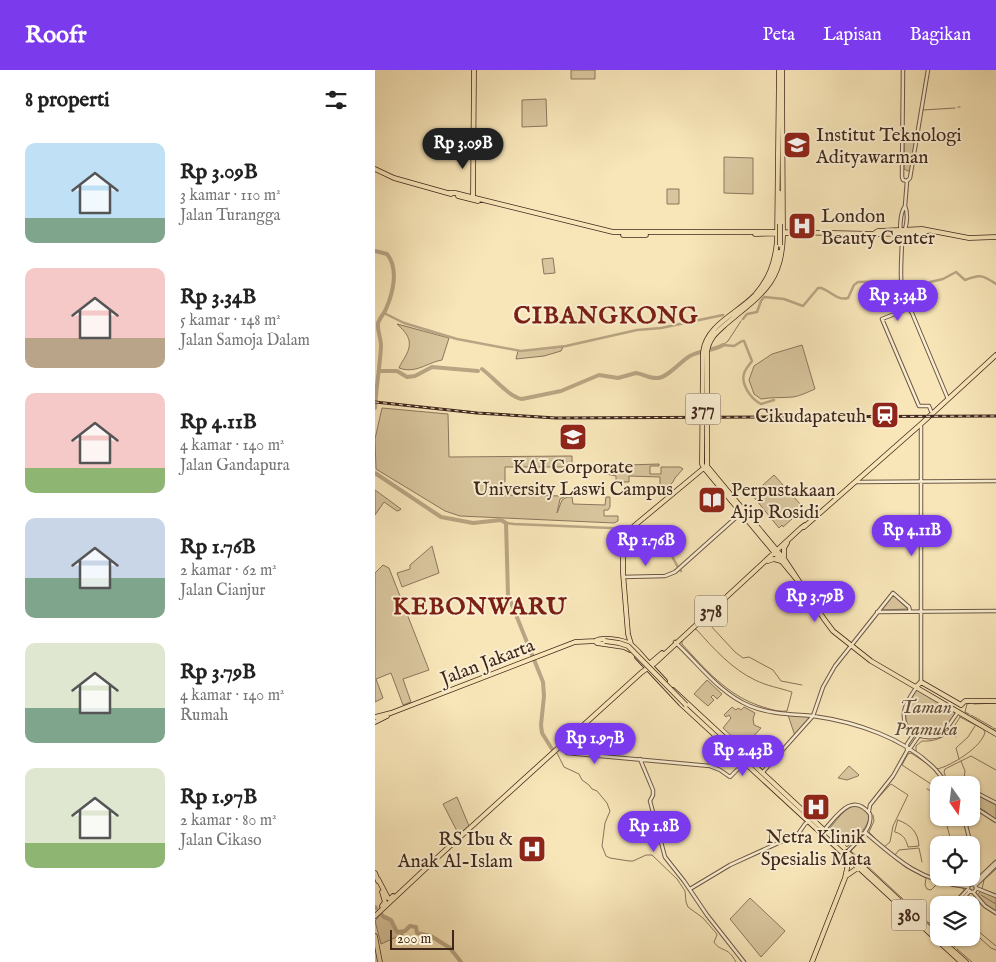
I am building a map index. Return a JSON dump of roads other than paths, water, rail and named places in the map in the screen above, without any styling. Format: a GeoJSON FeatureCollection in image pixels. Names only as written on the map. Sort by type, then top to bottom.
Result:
{"type":"FeatureCollection","features":[{"type":"Feature","properties":{"kind":"main road"},"geometry":{"type":"LineString","coordinates":[[473,197],[474,70]]}},
{"type":"Feature","properties":{"kind":"main road"},"geometry":{"type":"LineString","coordinates":[[780,70],[779,180],[780,225],[783,233]]}},
{"type":"Feature","properties":{"kind":"main road"},"geometry":{"type":"LineString","coordinates":[[779,158],[780,243]]}},
{"type":"Feature","properties":{"kind":"main road"},"geometry":{"type":"LineString","coordinates":[[375,169],[395,178],[611,235],[770,233],[780,225]]}},
{"type":"Feature","properties":{"kind":"main road"},"geometry":{"type":"LineString","coordinates":[[449,193],[473,197],[610,232],[902,232],[922,229],[927,232],[969,238],[996,237]]}},
{"type":"Feature","properties":{"kind":"main road"},"geometry":{"type":"LineString","coordinates":[[777,233],[780,225]]}},
{"type":"Feature","properties":{"kind":"main road"},"geometry":{"type":"LineString","coordinates":[[780,225],[791,233]]}},
{"type":"Feature","properties":{"kind":"main road"},"geometry":{"type":"LineString","coordinates":[[770,233],[780,243]]}},
{"type":"Feature","properties":{"kind":"main road","name":"377"},"geometry":{"type":"LineString","coordinates":[[755,297],[769,287],[781,260],[780,243],[777,233]]}},
{"type":"Feature","properties":{"kind":"main road","name":"377"},"geometry":{"type":"LineString","coordinates":[[705,466],[705,349],[717,332],[764,287],[776,268],[783,233]]}},
{"type":"Feature","properties":{"kind":"main road"},"geometry":{"type":"LineString","coordinates":[[780,243],[791,233]]}},
{"type":"Feature","properties":{"kind":"main road"},"geometry":{"type":"LineString","coordinates":[[776,552],[931,411],[996,355]]}},
{"type":"Feature","properties":{"kind":"main road"},"geometry":{"type":"LineString","coordinates":[[877,461],[913,432],[948,397]]}},
{"type":"Feature","properties":{"kind":"main road"},"geometry":{"type":"LineString","coordinates":[[631,644],[628,634],[622,544],[634,527],[705,466]]}},
{"type":"Feature","properties":{"kind":"main road"},"geometry":{"type":"LineString","coordinates":[[705,466],[741,513],[770,545],[782,545]]}},
{"type":"Feature","properties":{"kind":"main road"},"geometry":{"type":"LineString","coordinates":[[705,466],[784,561],[833,630],[866,658],[996,734]]}},
{"type":"Feature","properties":{"kind":"main road"},"geometry":{"type":"LineString","coordinates":[[776,552],[805,525]]}},
{"type":"Feature","properties":{"kind":"main road"},"geometry":{"type":"LineString","coordinates":[[784,561],[783,552],[787,543]]}},
{"type":"Feature","properties":{"kind":"main road"},"geometry":{"type":"LineString","coordinates":[[770,545],[767,560],[776,559],[784,561]]}},
{"type":"Feature","properties":{"kind":"main road","name":"378"},"geometry":{"type":"LineString","coordinates":[[649,667],[776,552]]}},
{"type":"Feature","properties":{"kind":"main road"},"geometry":{"type":"LineString","coordinates":[[624,641],[628,634]]}},
{"type":"Feature","properties":{"kind":"main road","name":"Jalan Jakarta"},"geometry":{"type":"LineString","coordinates":[[595,641],[597,639],[610,639],[631,644],[649,667]]}},
{"type":"Feature","properties":{"kind":"main road","name":"Jalan Jakarta"},"geometry":{"type":"LineString","coordinates":[[595,641],[629,649],[649,667]]}},
{"type":"Feature","properties":{"kind":"main road","name":"Jalan Jakarta"},"geometry":{"type":"LineString","coordinates":[[375,719],[575,642],[595,641],[619,643],[628,646],[686,705],[701,717]]}},
{"type":"Feature","properties":{"kind":"main road"},"geometry":{"type":"LineString","coordinates":[[375,914],[649,667]]}},
{"type":"Feature","properties":{"kind":"main road","name":"380"},"geometry":{"type":"LineString","coordinates":[[649,667],[930,931]]}},
{"type":"Feature","properties":{"kind":"main road","name":"380"},"geometry":{"type":"LineString","coordinates":[[649,667],[681,704],[804,817],[823,832]]}},
{"type":"Feature","properties":{"kind":"main road"},"geometry":{"type":"LineString","coordinates":[[916,687],[921,682],[961,704]]}},
{"type":"Feature","properties":{"kind":"main road"},"geometry":{"type":"LineString","coordinates":[[958,712],[961,704],[966,701],[996,701]]}},
{"type":"Feature","properties":{"kind":"main road","name":"380"},"geometry":{"type":"LineString","coordinates":[[846,853],[859,866]]}},
{"type":"Feature","properties":{"kind":"main road"},"geometry":{"type":"LineString","coordinates":[[812,962],[846,876],[849,858]]}},
{"type":"Feature","properties":{"kind":"main road"},"geometry":{"type":"LineString","coordinates":[[846,876],[859,866]]}},
{"type":"Feature","properties":{"kind":"main road"},"geometry":{"type":"LineString","coordinates":[[375,873],[389,899],[426,868]]}},
{"type":"Feature","properties":{"kind":"main road"},"geometry":{"type":"LineString","coordinates":[[375,914],[385,903],[378,879]]}},
{"type":"Feature","properties":{"kind":"main road"},"geometry":{"type":"LineString","coordinates":[[375,936],[380,962]]}},
{"type":"Feature","properties":{"kind":"main road","name":"380"},"geometry":{"type":"LineString","coordinates":[[945,946],[961,962]]}},
{"type":"Feature","properties":{"kind":"main road","name":"380"},"geometry":{"type":"LineString","coordinates":[[949,946],[966,962]]}},
{"type":"Feature","properties":{"kind":"street"},"geometry":{"type":"LineString","coordinates":[[903,70],[903,179],[907,181]]}},
{"type":"Feature","properties":{"kind":"street"},"geometry":{"type":"LineString","coordinates":[[928,70],[910,179],[907,181],[905,206],[903,209],[902,286],[907,309],[912,313],[948,397]]}},
{"type":"Feature","properties":{"kind":"street"},"geometry":{"type":"LineString","coordinates":[[903,174],[908,173],[910,175]]}},
{"type":"Feature","properties":{"kind":"street"},"geometry":{"type":"LineString","coordinates":[[907,309],[882,320],[919,406],[929,406],[931,411]]}},
{"type":"Feature","properties":{"kind":"street"},"geometry":{"type":"LineString","coordinates":[[921,424],[921,682]]}},
{"type":"Feature","properties":{"kind":"street"},"geometry":{"type":"LineString","coordinates":[[913,432],[920,433]]}},
{"type":"Feature","properties":{"kind":"street"},"geometry":{"type":"LineString","coordinates":[[854,482],[996,481]]}},
{"type":"Feature","properties":{"kind":"street"},"geometry":{"type":"LineString","coordinates":[[623,577],[665,576],[672,574],[741,513]]}},
{"type":"Feature","properties":{"kind":"street"},"geometry":{"type":"LineString","coordinates":[[762,772],[813,716],[830,674],[850,645],[893,593],[909,607],[910,611]]}},
{"type":"Feature","properties":{"kind":"street"},"geometry":{"type":"LineString","coordinates":[[881,607],[885,612]]}},
{"type":"Feature","properties":{"kind":"street"},"geometry":{"type":"LineString","coordinates":[[877,612],[996,611]]}},
{"type":"Feature","properties":{"kind":"street"},"geometry":{"type":"LineString","coordinates":[[676,642],[707,675],[727,692],[743,702],[765,711],[813,716],[871,729],[931,766],[940,776]]}},
{"type":"Feature","properties":{"kind":"street"},"geometry":{"type":"LineString","coordinates":[[916,687],[906,704],[904,713],[906,725],[918,737],[935,738],[942,735],[958,712]]}},
{"type":"Feature","properties":{"kind":"street"},"geometry":{"type":"LineString","coordinates":[[869,812],[870,805],[889,782],[914,734]]}},
{"type":"Feature","properties":{"kind":"street"},"geometry":{"type":"LineString","coordinates":[[907,750],[918,737]]}},
{"type":"Feature","properties":{"kind":"street"},"geometry":{"type":"LineString","coordinates":[[561,746],[567,753],[710,766],[730,777],[745,762]]}},
{"type":"Feature","properties":{"kind":"street"},"geometry":{"type":"LineString","coordinates":[[640,759],[653,790],[653,795],[649,801],[664,855],[744,962]]}},
{"type":"Feature","properties":{"kind":"street"},"geometry":{"type":"LineString","coordinates":[[980,795],[996,803]]}},
{"type":"Feature","properties":{"kind":"street"},"geometry":{"type":"LineString","coordinates":[[823,832],[849,806],[856,804],[870,805]]}},
{"type":"Feature","properties":{"kind":"street"},"geometry":{"type":"LineString","coordinates":[[846,853],[870,824],[871,817],[863,806]]}},
{"type":"Feature","properties":{"kind":"street"},"geometry":{"type":"LineString","coordinates":[[980,811],[996,821]]}},
{"type":"Feature","properties":{"kind":"street"},"geometry":{"type":"LineString","coordinates":[[690,889],[753,853],[801,831],[804,817]]}},
{"type":"Feature","properties":{"kind":"street"},"geometry":{"type":"LineString","coordinates":[[803,826],[809,821]]}},
{"type":"Feature","properties":{"kind":"street"},"geometry":{"type":"LineString","coordinates":[[865,832],[913,871],[930,879]]}},
{"type":"Feature","properties":{"kind":"street"},"geometry":{"type":"LineString","coordinates":[[981,875],[996,863]]}},
{"type":"Feature","properties":{"kind":"street"},"geometry":{"type":"LineString","coordinates":[[980,880],[996,863]]}},
{"type":"Feature","properties":{"kind":"street"},"geometry":{"type":"LineString","coordinates":[[963,886],[969,891]]}},
{"type":"Feature","properties":{"kind":"street"},"geometry":{"type":"LineString","coordinates":[[963,886],[975,896],[980,890]]}},
{"type":"Feature","properties":{"kind":"street"},"geometry":{"type":"LineString","coordinates":[[969,891],[974,886]]}},
{"type":"Feature","properties":{"kind":"street"},"geometry":{"type":"LineString","coordinates":[[974,886],[996,896]]}},
{"type":"Feature","properties":{"kind":"street"},"geometry":{"type":"LineString","coordinates":[[964,896],[974,886]]}},
{"type":"Feature","properties":{"kind":"street"},"geometry":{"type":"LineString","coordinates":[[980,901],[996,913]]}},
{"type":"Feature","properties":{"kind":"waterway"},"geometry":{"type":"LineString","coordinates":[[923,110],[955,108]]}},
{"type":"Feature","properties":{"kind":"waterway"},"geometry":{"type":"LineString","coordinates":[[375,251],[387,254],[391,260],[394,274],[391,296],[378,323],[381,346],[375,408]]}},
{"type":"Feature","properties":{"kind":"waterway"},"geometry":{"type":"LineString","coordinates":[[743,319],[747,314],[757,312],[764,297],[784,299],[803,306],[818,288],[825,289],[841,298],[848,298],[854,285],[858,282],[901,281],[919,292],[926,289],[930,282],[943,279],[956,272],[965,280],[981,276],[996,284]]}},
{"type":"Feature","properties":{"kind":"waterway"},"geometry":{"type":"LineString","coordinates":[[384,313],[404,323],[457,339],[521,351],[566,346],[637,330],[661,328],[723,315]]}},
{"type":"Feature","properties":{"kind":"waterway"},"geometry":{"type":"LineString","coordinates":[[723,345],[728,341],[741,321]]}},
{"type":"Feature","properties":{"kind":"waterway"},"geometry":{"type":"LineString","coordinates":[[723,345],[734,346],[744,341],[752,361],[744,376],[747,390],[761,404],[774,400]]}},
{"type":"Feature","properties":{"kind":"waterway"},"geometry":{"type":"LineString","coordinates":[[482,369],[512,395],[522,399],[561,391],[599,375],[618,378],[636,373],[652,378],[662,377],[690,356],[723,345]]}},
{"type":"Feature","properties":{"kind":"waterway"},"geometry":{"type":"LineString","coordinates":[[380,371],[397,371],[407,377],[415,376],[432,367],[478,371]]}},
{"type":"Feature","properties":{"kind":"waterway"},"geometry":{"type":"LineString","coordinates":[[375,473],[441,517],[473,523],[501,520],[506,523],[508,595],[543,682],[542,733],[552,749]]}},
{"type":"Feature","properties":{"kind":"waterway"},"geometry":{"type":"LineString","coordinates":[[506,523],[635,529],[650,532],[660,536],[681,571]]}},
{"type":"Feature","properties":{"kind":"waterway"},"geometry":{"type":"LineString","coordinates":[[709,624],[743,658],[749,657],[773,670],[781,681],[802,685]]}},
{"type":"Feature","properties":{"kind":"waterway"},"geometry":{"type":"LineString","coordinates":[[695,629],[739,670],[764,684],[792,692],[787,711],[770,709],[748,701],[717,680],[682,644],[682,641],[695,629]]}},
{"type":"Feature","properties":{"kind":"waterway"},"geometry":{"type":"LineString","coordinates":[[969,714],[965,712],[967,704],[971,703]]}},
{"type":"Feature","properties":{"kind":"waterway"},"geometry":{"type":"LineString","coordinates":[[974,704],[996,703]]}},
{"type":"Feature","properties":{"kind":"waterway"},"geometry":{"type":"LineString","coordinates":[[971,715],[992,727]]}},
{"type":"Feature","properties":{"kind":"waterway"},"geometry":{"type":"LineString","coordinates":[[960,717],[983,729],[985,732],[983,738],[965,755],[937,769],[916,752],[916,746],[922,741],[935,740],[945,735],[953,728],[960,717]]}},
{"type":"Feature","properties":{"kind":"waterway"},"geometry":{"type":"LineString","coordinates":[[959,759],[956,748],[968,737],[975,726]]}},
{"type":"Feature","properties":{"kind":"waterway"},"geometry":{"type":"LineString","coordinates":[[949,732],[956,737]]}},
{"type":"Feature","properties":{"kind":"waterway"},"geometry":{"type":"LineString","coordinates":[[557,753],[564,767],[579,774],[582,780],[597,791],[607,803],[610,811],[605,823],[602,846],[606,856],[633,861],[646,855],[652,855],[677,879],[685,891],[688,907],[703,918],[716,933],[714,942],[730,953],[736,962]]}},
{"type":"Feature","properties":{"kind":"waterway"},"geometry":{"type":"LineString","coordinates":[[929,765],[911,753],[908,754],[902,765],[930,783]]}},
{"type":"Feature","properties":{"kind":"waterway"},"geometry":{"type":"LineString","coordinates":[[945,776],[945,769],[971,756],[996,770]]}},
{"type":"Feature","properties":{"kind":"waterway"},"geometry":{"type":"LineString","coordinates":[[961,761],[965,771],[964,776]]}},
{"type":"Feature","properties":{"kind":"waterway"},"geometry":{"type":"LineString","coordinates":[[874,802],[891,784],[908,795],[893,826],[890,842],[884,847]]}},
{"type":"Feature","properties":{"kind":"waterway"},"geometry":{"type":"LineString","coordinates":[[873,815],[874,821],[869,832],[881,844]]}},
{"type":"Feature","properties":{"kind":"waterway"},"geometry":{"type":"LineString","coordinates":[[898,820],[907,824],[913,830],[919,846],[908,847],[904,837],[895,832],[898,820]]}},
{"type":"Feature","properties":{"kind":"waterway"},"geometry":{"type":"LineString","coordinates":[[947,826],[950,836]]}},
{"type":"Feature","properties":{"kind":"waterway"},"geometry":{"type":"LineString","coordinates":[[875,842],[866,835],[851,851],[930,923]]}},
{"type":"Feature","properties":{"kind":"waterway"},"geometry":{"type":"LineString","coordinates":[[882,848],[905,867],[926,878],[925,885],[927,889],[931,890],[935,886]]}},
{"type":"Feature","properties":{"kind":"waterway"},"geometry":{"type":"LineString","coordinates":[[895,855],[899,850],[919,848],[922,862]]}},
{"type":"Feature","properties":{"kind":"waterway"},"geometry":{"type":"LineString","coordinates":[[982,889],[984,880],[996,869]]}},
{"type":"Feature","properties":{"kind":"waterway"},"geometry":{"type":"LineString","coordinates":[[959,896],[964,890],[960,887]]}},
{"type":"Feature","properties":{"kind":"waterway"},"geometry":{"type":"LineString","coordinates":[[981,895],[996,904]]}},
{"type":"Feature","properties":{"kind":"waterway"},"geometry":{"type":"LineString","coordinates":[[985,907],[996,914]]}},
{"type":"Feature","properties":{"kind":"waterway"},"geometry":{"type":"LineString","coordinates":[[381,914],[391,920],[397,932],[405,931],[410,926],[416,927],[417,933],[431,936],[450,948],[461,962]]}},
{"type":"Feature","properties":{"kind":"waterway"},"geometry":{"type":"LineString","coordinates":[[980,933],[996,946]]}},
{"type":"Feature","properties":{"kind":"waterway"},"geometry":{"type":"LineString","coordinates":[[980,938],[996,950]]}},
{"type":"Feature","properties":{"kind":"waterway"},"geometry":{"type":"LineString","coordinates":[[957,949],[972,962]]}},
{"type":"Feature","properties":{"kind":"railway"},"geometry":{"type":"LineString","coordinates":[[375,402],[477,413],[556,418],[996,416]]}},
{"type":"Feature","properties":{"kind":"place","name":"Institut Teknologi Adityawarman"},"geometry":{"type":"Point","coordinates":[797,145]}},
{"type":"Feature","properties":{"kind":"place","name":"London Beauty Center"},"geometry":{"type":"Point","coordinates":[802,226]}},
{"type":"Feature","properties":{"kind":"place","name":"Cikudapateuh"},"geometry":{"type":"Point","coordinates":[885,415]}},
{"type":"Feature","properties":{"kind":"place","name":"KAI Corporate University Laswi Campus"},"geometry":{"type":"Point","coordinates":[573,437]}},
{"type":"Feature","properties":{"kind":"place","name":"Perpustakaan Ajip Rosidi"},"geometry":{"type":"Point","coordinates":[712,500]}},
{"type":"Feature","properties":{"kind":"place","name":"Netra Klinik Spesialis Mata"},"geometry":{"type":"Point","coordinates":[816,807]}},
{"type":"Feature","properties":{"kind":"place","name":"RS Ibu & Anak Al-Islam"},"geometry":{"type":"Point","coordinates":[532,849]}},
{"type":"Feature","properties":{"kind":"district","name":"CIBANGKONG"},"geometry":{"type":"Point","coordinates":[606,315]}},
{"type":"Feature","properties":{"kind":"district","name":"KEBONWARU"},"geometry":{"type":"Point","coordinates":[480,606]}},
{"type":"Feature","properties":{"kind":"park label","name":"Taman Pramuka"},"geometry":{"type":"Point","coordinates":[926,717]}}]}
